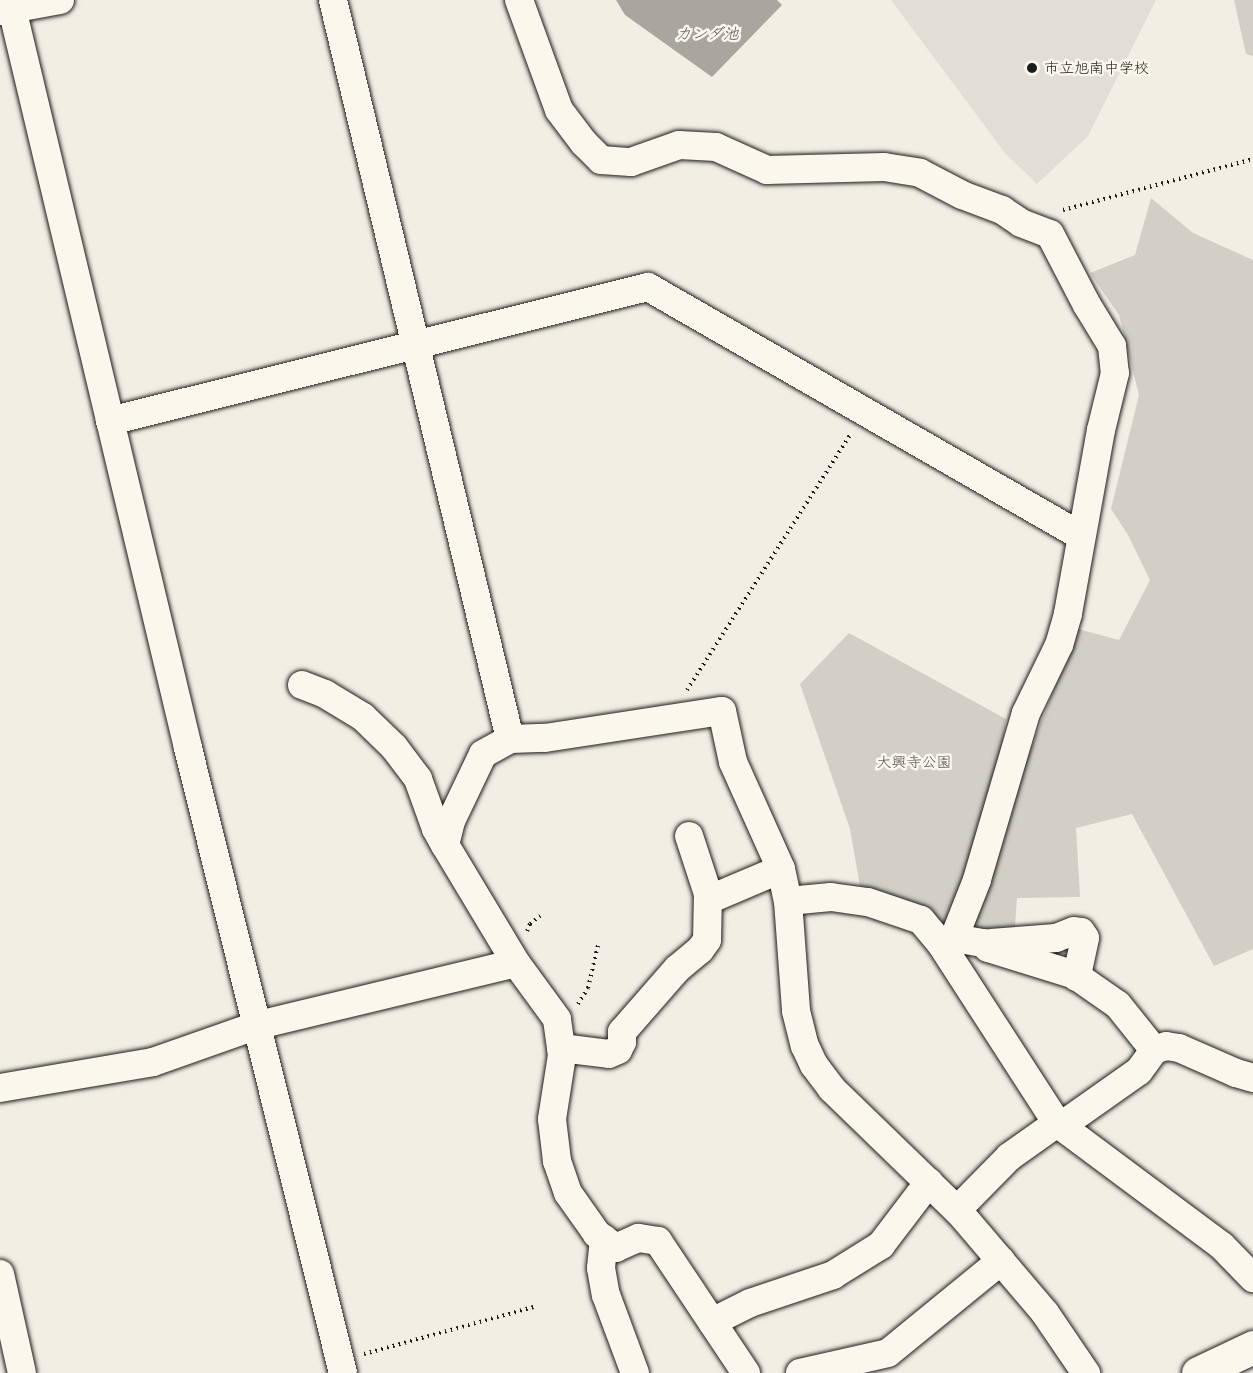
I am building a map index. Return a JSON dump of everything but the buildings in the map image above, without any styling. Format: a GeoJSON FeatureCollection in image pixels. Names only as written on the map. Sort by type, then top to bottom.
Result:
{"type":"FeatureCollection","features":[{"type":"Feature","properties":{"kind":"main road"},"geometry":{"type":"LineString","coordinates":[[1198,1373],[1253,1347]]}},
{"type":"Feature","properties":{"kind":"street"},"geometry":{"type":"LineString","coordinates":[[60,0],[8,7],[341,1367]]}},
{"type":"Feature","properties":{"kind":"street"},"geometry":{"type":"LineString","coordinates":[[333,0],[510,739]]}},
{"type":"Feature","properties":{"kind":"street"},"geometry":{"type":"LineString","coordinates":[[519,0],[559,110],[601,160],[631,162],[679,145],[716,147],[766,170],[884,167],[920,173],[962,195],[1002,210],[1021,222],[1050,234],[1087,305],[1112,346],[1115,373],[1101,430],[1090,502],[1081,536],[1068,614],[1059,645],[1026,713],[977,880],[948,941]]}},
{"type":"Feature","properties":{"kind":"street"},"geometry":{"type":"LineString","coordinates":[[110,421],[415,347],[648,287],[1081,536]]}},
{"type":"Feature","properties":{"kind":"street"},"geometry":{"type":"LineString","coordinates":[[302,685],[325,694],[363,717],[394,747],[418,779],[436,829],[516,963],[557,1019],[562,1055],[552,1119],[556,1161],[567,1193],[584,1218],[616,1248],[638,1238],[658,1242],[746,1373]]}},
{"type":"Feature","properties":{"kind":"street"},"geometry":{"type":"LineString","coordinates":[[445,844],[451,821],[483,754],[510,739],[545,738],[722,711],[733,762],[781,869],[788,901],[796,1011],[805,1046],[814,1065],[832,1089],[957,1210],[1045,1313],[1086,1373]]}},
{"type":"Feature","properties":{"kind":"street"},"geometry":{"type":"LineString","coordinates":[[561,1048],[609,1054],[618,1050],[622,1042],[622,1032],[662,985],[707,940],[708,900],[689,836]]}},
{"type":"Feature","properties":{"kind":"street"},"geometry":{"type":"LineString","coordinates":[[708,900],[781,869]]}},
{"type":"Feature","properties":{"kind":"street"},"geometry":{"type":"LineString","coordinates":[[788,901],[831,897],[886,906],[921,920],[948,941],[1059,1125],[1222,1246],[1253,1278]]}},
{"type":"Feature","properties":{"kind":"street"},"geometry":{"type":"LineString","coordinates":[[948,941],[983,943],[1056,938],[1074,931],[1081,932],[1085,938],[1077,977]]}},
{"type":"Feature","properties":{"kind":"street"},"geometry":{"type":"LineString","coordinates":[[983,943],[988,948],[1077,977],[1118,1005],[1154,1050]]}},
{"type":"Feature","properties":{"kind":"street"},"geometry":{"type":"LineString","coordinates":[[0,1088],[153,1062],[258,1025],[516,963]]}},
{"type":"Feature","properties":{"kind":"street"},"geometry":{"type":"LineString","coordinates":[[957,1210],[1009,1157],[1139,1071],[1154,1050],[1166,1046],[1179,1048],[1253,1078]]}},
{"type":"Feature","properties":{"kind":"street"},"geometry":{"type":"LineString","coordinates":[[712,1322],[750,1302],[833,1275],[881,1245],[929,1182]]}},
{"type":"Feature","properties":{"kind":"street"},"geometry":{"type":"LineString","coordinates":[[604,1239],[601,1268],[606,1295],[635,1373]]}},
{"type":"Feature","properties":{"kind":"street"},"geometry":{"type":"LineString","coordinates":[[800,1373],[888,1353],[1001,1261]]}},
{"type":"Feature","properties":{"kind":"street"},"geometry":{"type":"LineString","coordinates":[[0,1274],[22,1373]]}},
{"type":"Feature","properties":{"kind":"path"},"geometry":{"type":"LineString","coordinates":[[1021,222],[1253,159]]}},
{"type":"Feature","properties":{"kind":"path"},"geometry":{"type":"LineString","coordinates":[[685,693],[866,411]]}},
{"type":"Feature","properties":{"kind":"path"},"geometry":{"type":"LineString","coordinates":[[557,1019],[571,1016],[588,988],[598,945]]}},
{"type":"Feature","properties":{"kind":"path"},"geometry":{"type":"LineString","coordinates":[[341,1367],[534,1307]]}},
{"type":"Feature","properties":{"kind":"shaded area","name":"市立旭南中学校"},"geometry":{"type":"Polygon","coordinates":[[[891,0],[1156,0],[1088,136],[1037,184],[1005,153],[891,0]]]}},
{"type":"Feature","properties":{"kind":"green space"},"geometry":{"type":"Polygon","coordinates":[[[1234,0],[1253,0],[1253,56],[1246,54],[1234,0]]]}},
{"type":"Feature","properties":{"kind":"green space","name":"大興寺公園"},"geometry":{"type":"Polygon","coordinates":[[[1151,198],[1193,233],[1253,260],[1253,949],[1214,966],[1132,814],[1076,828],[1080,897],[1017,898],[1013,952],[952,932],[860,886],[850,829],[800,684],[849,633],[1006,719],[984,867],[1078,629],[1119,640],[1150,580],[1128,535],[1111,509],[1139,395],[1119,315],[1090,273],[1135,255],[1151,198]]]}},
{"type":"Feature","properties":{"kind":"water","name":"カンダ池"},"geometry":{"type":"Polygon","coordinates":[[[616,0],[777,0],[782,5],[712,77],[625,15],[616,0]]]}},
{"type":"Feature","properties":{"kind":"place","name":"市立旭南中学校"},"geometry":{"type":"Point","coordinates":[1032,68]}}]}
